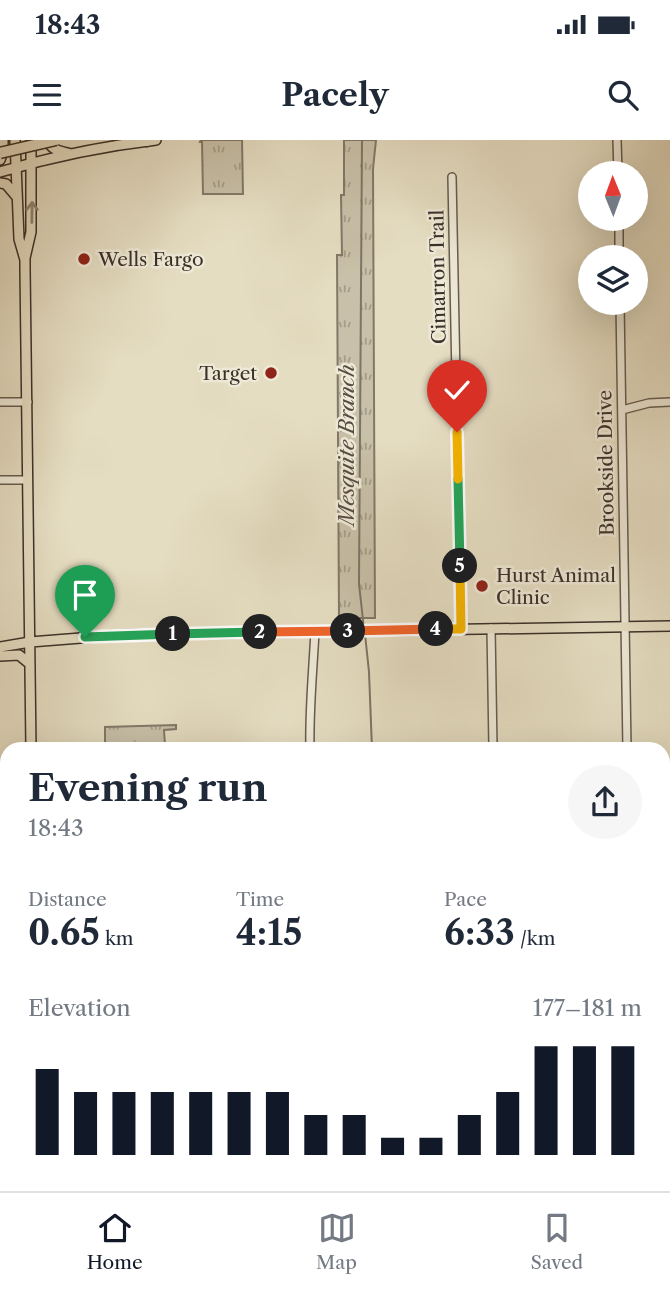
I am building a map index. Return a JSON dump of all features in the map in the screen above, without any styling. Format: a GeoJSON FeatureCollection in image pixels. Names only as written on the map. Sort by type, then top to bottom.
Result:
{"type":"FeatureCollection","features":[{"type":"Feature","properties":{"kind":"highway"},"geometry":{"type":"LineString","coordinates":[[0,153],[56,140]]}},
{"type":"Feature","properties":{"kind":"main road"},"geometry":{"type":"LineString","coordinates":[[0,160],[3,140]]}},
{"type":"Feature","properties":{"kind":"main road"},"geometry":{"type":"LineString","coordinates":[[15,140],[19,239],[25,260]]}},
{"type":"Feature","properties":{"kind":"main road"},"geometry":{"type":"LineString","coordinates":[[31,140],[31,232],[25,260],[31,742]]}},
{"type":"Feature","properties":{"kind":"main road"},"geometry":{"type":"LineString","coordinates":[[47,140],[54,149],[74,154]]}},
{"type":"Feature","properties":{"kind":"main road"},"geometry":{"type":"LineString","coordinates":[[0,172],[31,163],[150,140]]}},
{"type":"Feature","properties":{"kind":"main road"},"geometry":{"type":"LineString","coordinates":[[0,183],[6,184],[18,198]]}},
{"type":"Feature","properties":{"kind":"main road"},"geometry":{"type":"LineString","coordinates":[[0,647],[119,635],[670,625]]}},
{"type":"Feature","properties":{"kind":"main road"},"geometry":{"type":"LineString","coordinates":[[0,656],[19,655],[30,663]]}},
{"type":"Feature","properties":{"kind":"street"},"geometry":{"type":"LineString","coordinates":[[617,140],[618,161]]}},
{"type":"Feature","properties":{"kind":"street","name":"Cimarron Trail"},"geometry":{"type":"LineString","coordinates":[[452,177],[461,629]]}},
{"type":"Feature","properties":{"kind":"street","name":"Brookside Drive"},"geometry":{"type":"LineString","coordinates":[[620,315],[627,742]]}},
{"type":"Feature","properties":{"kind":"street"},"geometry":{"type":"LineString","coordinates":[[0,402],[28,402]]}},
{"type":"Feature","properties":{"kind":"street"},"geometry":{"type":"LineString","coordinates":[[622,410],[649,403],[670,402]]}},
{"type":"Feature","properties":{"kind":"street"},"geometry":{"type":"LineString","coordinates":[[0,480],[28,480]]}},
{"type":"Feature","properties":{"kind":"street"},"geometry":{"type":"LineString","coordinates":[[491,628],[493,742]]}},
{"type":"Feature","properties":{"kind":"street"},"geometry":{"type":"LineString","coordinates":[[310,742],[309,698],[315,631]]}},
{"type":"Feature","properties":{"kind":"green space"},"geometry":{"type":"Polygon","coordinates":[[[201,140],[242,140],[243,194],[203,194],[201,140]]]}},
{"type":"Feature","properties":{"kind":"green space"},"geometry":{"type":"Polygon","coordinates":[[[344,140],[376,140],[373,169],[375,618],[339,618],[337,255],[342,255],[344,140]]]}},
{"type":"Feature","properties":{"kind":"green space"},"geometry":{"type":"Polygon","coordinates":[[[176,725],[176,729],[164,730],[165,742],[105,742],[105,727],[176,725]]]}},
{"type":"Feature","properties":{"kind":"waterway","name":"Mesquite Branch"},"geometry":{"type":"LineString","coordinates":[[362,140],[359,584],[364,629]]}},
{"type":"Feature","properties":{"kind":"waterway","name":"Mesquite Branch"},"geometry":{"type":"LineString","coordinates":[[365,634],[372,742]]}},
{"type":"Feature","properties":{"kind":"place","name":"Wells Fargo"},"geometry":{"type":"Point","coordinates":[84,259]}},
{"type":"Feature","properties":{"kind":"place","name":"Target"},"geometry":{"type":"Point","coordinates":[271,373]}},
{"type":"Feature","properties":{"kind":"place","name":"Hurst Animal Clinic"},"geometry":{"type":"Point","coordinates":[482,586]}},
{"type":"Feature","properties":{"kind":"route"},"geometry":{"type":"LineString","coordinates":[[85,637],[461,629],[457,432]]}}]}
